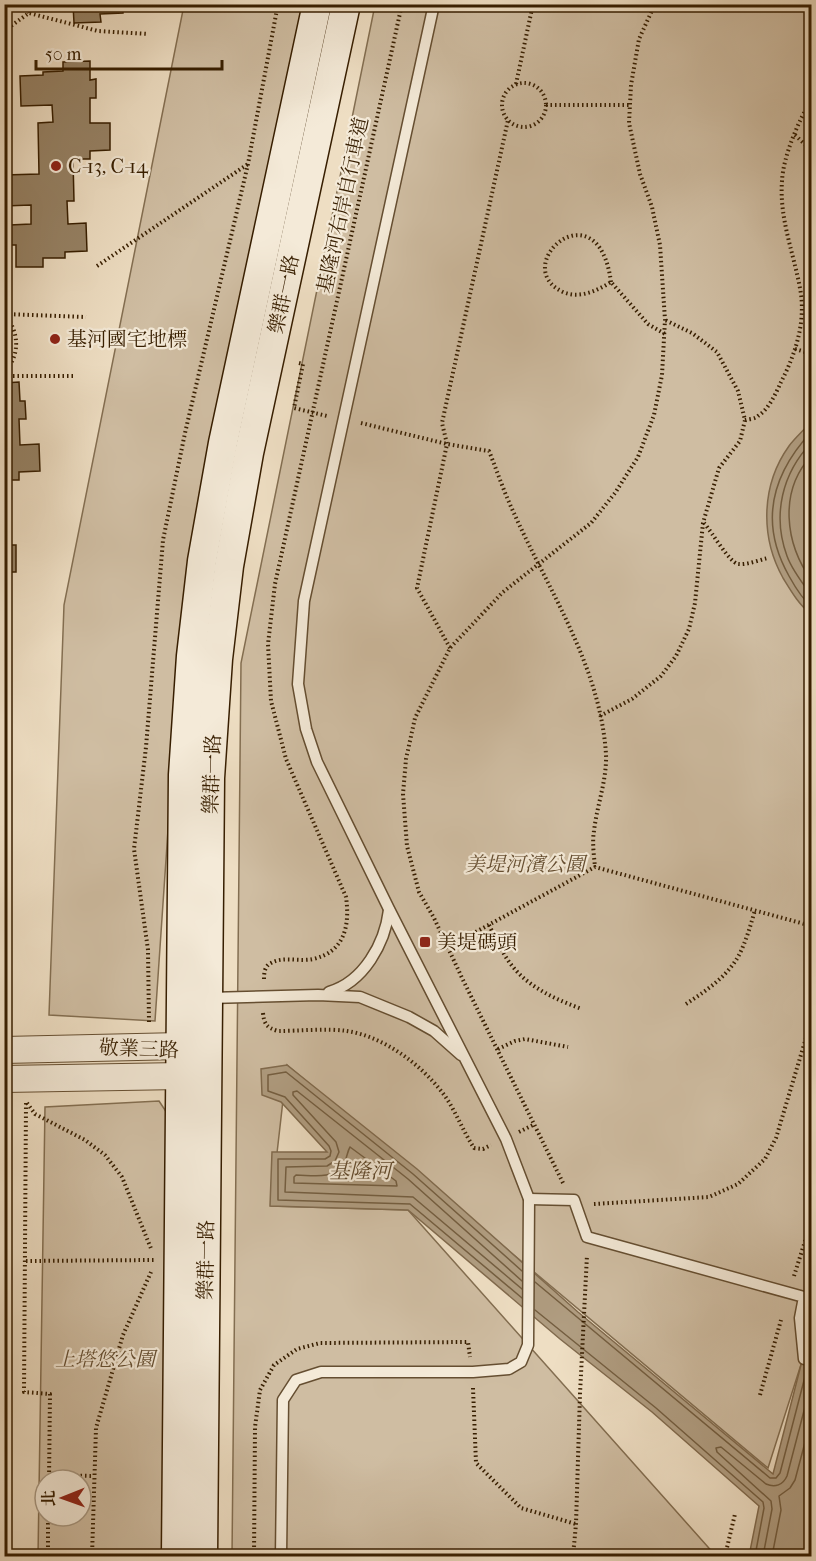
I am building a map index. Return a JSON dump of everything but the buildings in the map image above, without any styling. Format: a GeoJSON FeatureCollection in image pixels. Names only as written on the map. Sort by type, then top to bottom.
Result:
{"type":"FeatureCollection","features":[{"type":"Feature","properties":{"kind":"main road","name":"樂群一路"},"geometry":{"type":"LineString","coordinates":[[203,1557],[208,1061],[195,998],[183,775],[191,656],[202,561],[223,443],[318,4]]}},
{"type":"Feature","properties":{"kind":"main road","name":"樂群一路"},"geometry":{"type":"LineString","coordinates":[[176,1557],[181,1046],[195,998],[218,659],[229,566],[252,442],[346,4]]}},
{"type":"Feature","properties":{"kind":"street","name":"敬業三路"},"geometry":{"type":"LineString","coordinates":[[4,1050],[181,1046],[208,1061]]}},
{"type":"Feature","properties":{"kind":"street","name":"敬業三路"},"geometry":{"type":"LineString","coordinates":[[4,1079],[181,1076],[208,1061]]}},
{"type":"Feature","properties":{"kind":"lane"},"geometry":{"type":"LineString","coordinates":[[281,1557],[283,1400],[296,1380],[321,1372],[473,1372],[509,1369],[521,1362],[528,1345],[528,1199],[506,1139],[317,762],[306,729],[298,684],[304,601],[434,4]]}},
{"type":"Feature","properties":{"kind":"lane"},"geometry":{"type":"LineString","coordinates":[[318,995],[340,989],[352,981],[364,968],[384,936],[389,909]]}},
{"type":"Feature","properties":{"kind":"lane"},"geometry":{"type":"LineString","coordinates":[[195,998],[318,995],[360,997],[409,1017],[434,1031],[468,1061]]}},
{"type":"Feature","properties":{"kind":"lane"},"geometry":{"type":"LineString","coordinates":[[528,1199],[574,1200],[587,1237],[804,1297],[800,1318],[804,1359]]}},
{"type":"Feature","properties":{"kind":"path"},"geometry":{"type":"LineString","coordinates":[[25,4],[29,13]]}},
{"type":"Feature","properties":{"kind":"path"},"geometry":{"type":"LineString","coordinates":[[272,4],[277,12]]}},
{"type":"Feature","properties":{"kind":"path","name":"基隆河右岸自行車道"},"geometry":{"type":"LineString","coordinates":[[263,996],[264,971],[270,963],[314,959],[331,950],[344,937],[349,918],[346,897],[286,759],[271,701],[268,644],[275,584],[402,4]]}},
{"type":"Feature","properties":{"kind":"path"},"geometry":{"type":"LineString","coordinates":[[516,84],[533,4]]}},
{"type":"Feature","properties":{"kind":"path"},"geometry":{"type":"LineString","coordinates":[[655,4],[639,39],[629,105],[632,143],[652,207],[660,245],[665,334],[663,375],[654,415],[638,457],[615,493],[591,523],[503,592],[450,648],[415,718],[406,759],[403,794],[407,846],[419,892],[536,1124],[560,1178],[574,1200],[593,1204],[709,1197],[738,1184],[765,1159],[776,1138],[812,1018]]}},
{"type":"Feature","properties":{"kind":"path"},"geometry":{"type":"LineString","coordinates":[[4,31],[29,13]]}},
{"type":"Feature","properties":{"kind":"path"},"geometry":{"type":"LineString","coordinates":[[29,13],[98,31],[148,34]]}},
{"type":"Feature","properties":{"kind":"path"},"geometry":{"type":"LineString","coordinates":[[524,82],[540,89],[546,105],[539,121],[524,127],[508,120],[503,113],[502,104],[508,88],[524,82]]}},
{"type":"Feature","properties":{"kind":"path"},"geometry":{"type":"LineString","coordinates":[[745,420],[758,417],[774,396],[795,350],[801,325],[801,296],[782,213],[782,179],[794,134],[812,99]]}},
{"type":"Feature","properties":{"kind":"path"},"geometry":{"type":"LineString","coordinates":[[546,105],[629,105]]}},
{"type":"Feature","properties":{"kind":"path"},"geometry":{"type":"LineString","coordinates":[[450,648],[417,588],[447,444],[442,423],[508,120]]}},
{"type":"Feature","properties":{"kind":"path"},"geometry":{"type":"LineString","coordinates":[[794,134],[812,150]]}},
{"type":"Feature","properties":{"kind":"path"},"geometry":{"type":"LineString","coordinates":[[97,266],[249,164]]}},
{"type":"Feature","properties":{"kind":"path"},"geometry":{"type":"LineString","coordinates":[[611,282],[600,289],[578,295],[558,290],[551,283],[547,274],[548,253],[554,244],[563,238],[572,236],[583,237],[600,248],[609,268],[611,282],[648,324],[665,334]]}},
{"type":"Feature","properties":{"kind":"path"},"geometry":{"type":"LineString","coordinates":[[5,314],[86,317]]}},
{"type":"Feature","properties":{"kind":"path"},"geometry":{"type":"LineString","coordinates":[[4,374],[11,366],[16,353],[17,339],[13,326],[5,314]]}},
{"type":"Feature","properties":{"kind":"path"},"geometry":{"type":"LineString","coordinates":[[600,716],[632,699],[661,676],[676,656],[689,629],[695,603],[703,523],[719,468],[740,441],[745,420],[738,391],[717,352],[692,333],[665,320]]}},
{"type":"Feature","properties":{"kind":"path"},"geometry":{"type":"LineString","coordinates":[[795,350],[812,354]]}},
{"type":"Feature","properties":{"kind":"path"},"geometry":{"type":"LineString","coordinates":[[301,363],[294,408],[327,416]]}},
{"type":"Feature","properties":{"kind":"path"},"geometry":{"type":"LineString","coordinates":[[4,374],[75,376]]}},
{"type":"Feature","properties":{"kind":"path"},"geometry":{"type":"LineString","coordinates":[[355,422],[447,444],[489,451],[513,511],[578,645],[600,716],[606,755],[603,788],[594,832],[595,867]]}},
{"type":"Feature","properties":{"kind":"path"},"geometry":{"type":"LineString","coordinates":[[703,523],[731,561],[740,564],[768,558]]}},
{"type":"Feature","properties":{"kind":"path"},"geometry":{"type":"LineString","coordinates":[[448,947],[595,867],[812,926]]}},
{"type":"Feature","properties":{"kind":"path"},"geometry":{"type":"LineString","coordinates":[[4,868],[12,869]]}},
{"type":"Feature","properties":{"kind":"path"},"geometry":{"type":"LineString","coordinates":[[686,1004],[711,987],[728,971],[741,952],[755,910]]}},
{"type":"Feature","properties":{"kind":"path"},"geometry":{"type":"LineString","coordinates":[[489,925],[513,967],[555,999],[582,1009]]}},
{"type":"Feature","properties":{"kind":"path"},"geometry":{"type":"LineString","coordinates":[[263,996],[264,1023],[269,1029],[346,1031],[399,1052],[431,1080],[446,1097],[474,1148],[483,1149]]}},
{"type":"Feature","properties":{"kind":"path"},"geometry":{"type":"LineString","coordinates":[[498,1049],[515,1041],[525,1040],[568,1047]]}},
{"type":"Feature","properties":{"kind":"path"},"geometry":{"type":"LineString","coordinates":[[49,1468],[50,1394],[24,1392],[26,1102],[35,1114],[85,1140],[105,1155],[122,1177],[156,1260],[123,1335],[96,1428],[93,1476]]}},
{"type":"Feature","properties":{"kind":"path"},"geometry":{"type":"LineString","coordinates":[[573,1557],[587,1237]]}},
{"type":"Feature","properties":{"kind":"path"},"geometry":{"type":"LineString","coordinates":[[26,1261],[156,1260]]}},
{"type":"Feature","properties":{"kind":"path"},"geometry":{"type":"LineString","coordinates":[[254,1557],[255,1427],[260,1390],[274,1365],[297,1349],[320,1343],[468,1342],[473,1372],[476,1462],[521,1508],[576,1524]]}},
{"type":"Feature","properties":{"kind":"path"},"geometry":{"type":"LineString","coordinates":[[725,1557],[735,1514]]}},
{"type":"Feature","properties":{"kind":"path"},"geometry":{"type":"LineString","coordinates":[[48,1528],[48,1557]]}},
{"type":"Feature","properties":{"kind":"path"},"geometry":{"type":"LineString","coordinates":[[92,1528],[92,1557]]}},
{"type":"Feature","properties":{"kind":"green space"},"geometry":{"type":"Polygon","coordinates":[[[184,5],[305,5],[184,595],[155,1021],[49,1015],[64,605],[184,5]]]}},
{"type":"Feature","properties":{"kind":"green space","name":"美堤河濱公園"},"geometry":{"type":"Polygon","coordinates":[[[375,5],[811,5],[812,1330],[768,1468],[287,1065],[271,1206],[408,1210],[716,1556],[232,1556],[241,663],[375,5]]]}},
{"type":"Feature","properties":{"kind":"green space","name":"上塔悠公園"},"geometry":{"type":"Polygon","coordinates":[[[159,1101],[171,1119],[165,1556],[38,1556],[38,1528],[93,1528],[93,1468],[39,1468],[45,1107],[159,1101]]]}},
{"type":"Feature","properties":{"kind":"water"},"geometry":{"type":"Polygon","coordinates":[[[811,422],[811,614],[792,593],[776,562],[770,546],[767,511],[773,477],[780,461],[791,443],[811,422]]]}},
{"type":"Feature","properties":{"kind":"water","name":"基隆河"},"geometry":{"type":"Polygon","coordinates":[[[287,1065],[417,1169],[578,1312],[773,1474],[811,1326],[811,1556],[749,1556],[759,1506],[652,1412],[560,1339],[408,1210],[270,1206],[272,1152],[327,1152],[281,1102],[262,1095],[261,1069],[287,1065]]]}},
{"type":"Feature","properties":{"kind":"place","name":"C-13, C-14"},"geometry":{"type":"Point","coordinates":[56,166]}},
{"type":"Feature","properties":{"kind":"place","name":"基河國宅地標"},"geometry":{"type":"Point","coordinates":[55,339]}},
{"type":"Feature","properties":{"kind":"place","name":"美堤碼頭"},"geometry":{"type":"Point","coordinates":[425,942]}}]}
